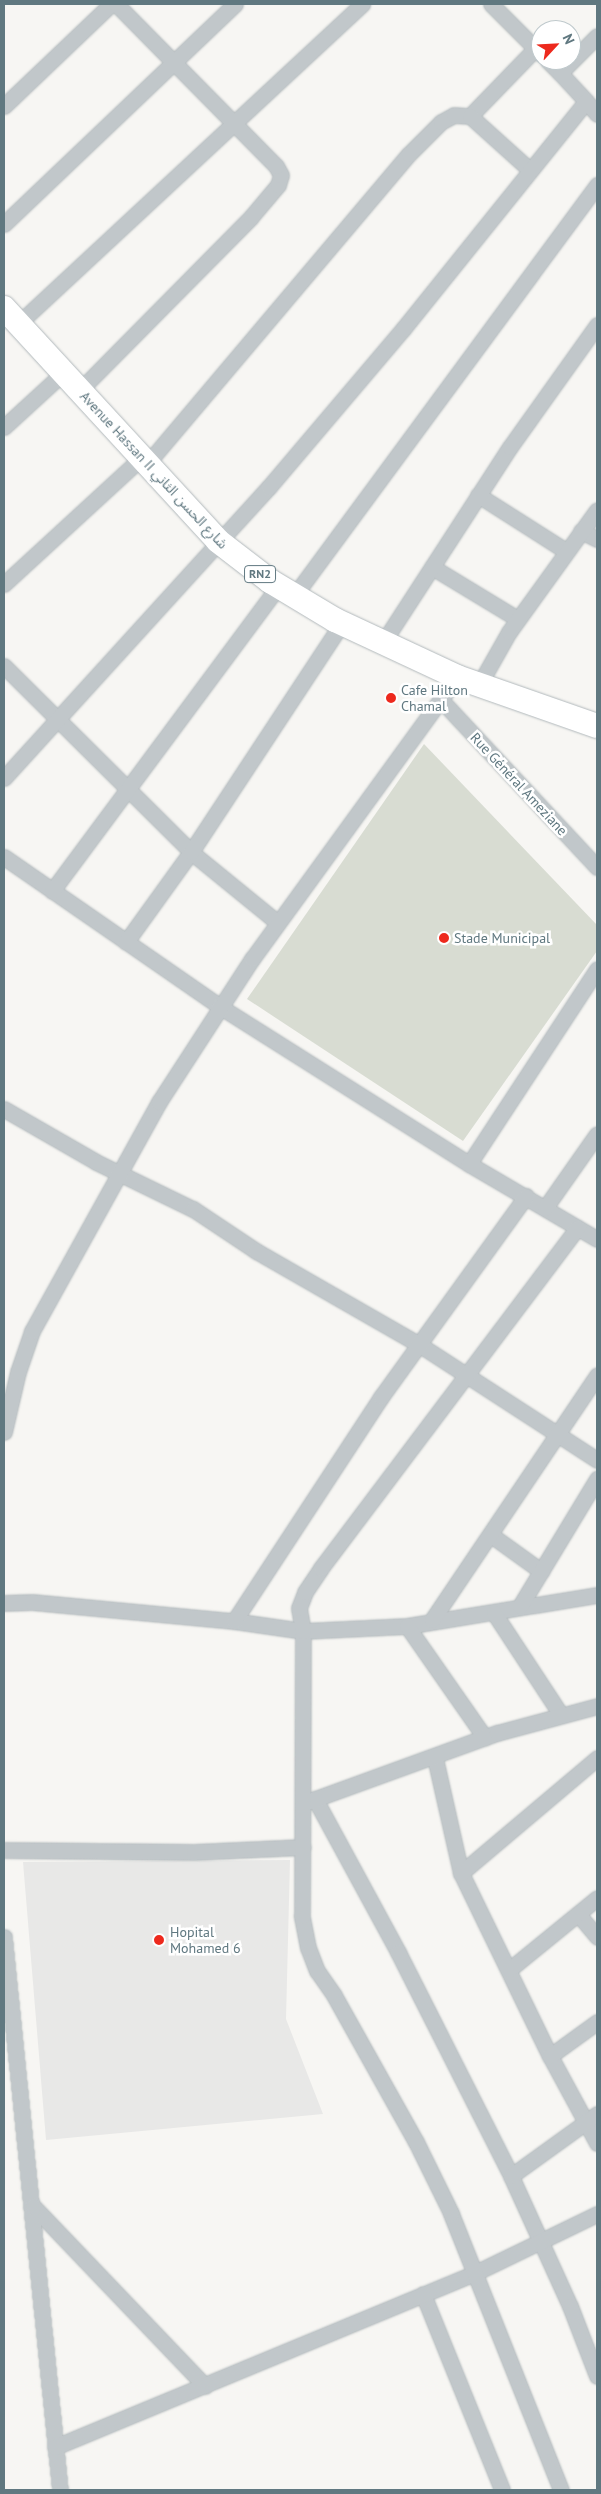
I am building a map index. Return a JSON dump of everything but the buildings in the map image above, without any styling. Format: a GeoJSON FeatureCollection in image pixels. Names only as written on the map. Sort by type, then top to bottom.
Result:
{"type":"FeatureCollection","features":[{"type":"Feature","properties":{"kind":"main road","name":"Avenue Hassan II شارع الحسن الثاني"},"geometry":{"type":"LineString","coordinates":[[11,316],[143,462],[218,541],[286,592],[382,644],[468,681],[597,726]]}},
{"type":"Feature","properties":{"kind":"street"},"geometry":{"type":"LineString","coordinates":[[4,106],[111,4]]}},
{"type":"Feature","properties":{"kind":"street"},"geometry":{"type":"LineString","coordinates":[[80,391],[278,185],[281,175],[276,166],[116,4]]}},
{"type":"Feature","properties":{"kind":"street"},"geometry":{"type":"LineString","coordinates":[[4,224],[235,4]]}},
{"type":"Feature","properties":{"kind":"street"},"geometry":{"type":"LineString","coordinates":[[11,316],[232,123],[362,4]]}},
{"type":"Feature","properties":{"kind":"street"},"geometry":{"type":"LineString","coordinates":[[491,4],[531,44]]}},
{"type":"Feature","properties":{"kind":"street"},"geometry":{"type":"LineString","coordinates":[[560,73],[597,36]]}},
{"type":"Feature","properties":{"kind":"street"},"geometry":{"type":"LineString","coordinates":[[470,116],[531,58]]}},
{"type":"Feature","properties":{"kind":"street"},"geometry":{"type":"LineString","coordinates":[[557,70],[597,114]]}},
{"type":"Feature","properties":{"kind":"street"},"geometry":{"type":"LineString","coordinates":[[4,776],[269,487],[403,329],[586,101]]}},
{"type":"Feature","properties":{"kind":"street"},"geometry":{"type":"LineString","coordinates":[[4,584],[143,462],[409,154],[441,122],[454,115],[470,116],[530,170]]}},
{"type":"Feature","properties":{"kind":"street"},"geometry":{"type":"LineString","coordinates":[[52,891],[127,792],[286,592],[597,185]]}},
{"type":"Feature","properties":{"kind":"street"},"geometry":{"type":"LineString","coordinates":[[382,644],[478,495],[569,361],[597,326]]}},
{"type":"Feature","properties":{"kind":"street"},"geometry":{"type":"LineString","coordinates":[[4,426],[63,373]]}},
{"type":"Feature","properties":{"kind":"street"},"geometry":{"type":"LineString","coordinates":[[478,495],[566,551]]}},
{"type":"Feature","properties":{"kind":"street"},"geometry":{"type":"LineString","coordinates":[[4,1432],[18,1372],[32,1331],[118,1172],[219,1006],[442,701],[468,681],[518,619],[597,510]]}},
{"type":"Feature","properties":{"kind":"street"},"geometry":{"type":"LineString","coordinates":[[581,531],[597,539]]}},
{"type":"Feature","properties":{"kind":"street"},"geometry":{"type":"LineString","coordinates":[[432,566],[518,619]]}},
{"type":"Feature","properties":{"kind":"street"},"geometry":{"type":"LineString","coordinates":[[126,942],[191,852],[342,623]]}},
{"type":"Feature","properties":{"kind":"street"},"geometry":{"type":"LineString","coordinates":[[4,666],[127,792],[191,852],[278,923]]}},
{"type":"Feature","properties":{"kind":"street","name":"Rue Général Ameziane"},"geometry":{"type":"LineString","coordinates":[[442,701],[597,867]]}},
{"type":"Feature","properties":{"kind":"street"},"geometry":{"type":"LineString","coordinates":[[4,857],[219,1006],[469,1164],[597,1239]]}},
{"type":"Feature","properties":{"kind":"street"},"geometry":{"type":"LineString","coordinates":[[469,1164],[597,969]]}},
{"type":"Feature","properties":{"kind":"street"},"geometry":{"type":"LineString","coordinates":[[4,1109],[118,1172],[193,1209],[256,1251],[420,1345],[597,1460]]}},
{"type":"Feature","properties":{"kind":"street"},"geometry":{"type":"LineString","coordinates":[[545,1208],[597,1134]]}},
{"type":"Feature","properties":{"kind":"street"},"geometry":{"type":"LineString","coordinates":[[234,1621],[381,1397],[526,1196]]}},
{"type":"Feature","properties":{"kind":"street"},"geometry":{"type":"LineString","coordinates":[[562,2490],[474,2272],[416,2142],[334,1995],[317,1971],[308,1948],[302,1916],[302,1847],[309,1801],[303,1632],[299,1608],[305,1592],[577,1228]]}},
{"type":"Feature","properties":{"kind":"street"},"geometry":{"type":"LineString","coordinates":[[432,1620],[491,1536],[556,1434],[597,1375]]}},
{"type":"Feature","properties":{"kind":"street"},"geometry":{"type":"LineString","coordinates":[[520,1606],[597,1479]]}},
{"type":"Feature","properties":{"kind":"street"},"geometry":{"type":"LineString","coordinates":[[491,1536],[541,1571]]}},
{"type":"Feature","properties":{"kind":"street"},"geometry":{"type":"LineString","coordinates":[[4,1603],[32,1602],[234,1621],[303,1632],[407,1626],[432,1620],[494,1613],[520,1606],[597,1596]]}},
{"type":"Feature","properties":{"kind":"street"},"geometry":{"type":"LineString","coordinates":[[494,1613],[561,1716]]}},
{"type":"Feature","properties":{"kind":"street"},"geometry":{"type":"LineString","coordinates":[[407,1626],[486,1738]]}},
{"type":"Feature","properties":{"kind":"street"},"geometry":{"type":"LineString","coordinates":[[309,1801],[435,1758],[486,1738],[597,1706]]}},
{"type":"Feature","properties":{"kind":"street"},"geometry":{"type":"LineString","coordinates":[[435,1758],[461,1873],[510,1969],[550,2056],[592,2118],[597,2143]]}},
{"type":"Feature","properties":{"kind":"street"},"geometry":{"type":"LineString","coordinates":[[461,1873],[597,1758]]}},
{"type":"Feature","properties":{"kind":"street"},"geometry":{"type":"LineString","coordinates":[[309,1801],[398,1952],[512,2176],[542,2242],[597,2376]]}},
{"type":"Feature","properties":{"kind":"street"},"geometry":{"type":"LineString","coordinates":[[4,1850],[194,1852],[302,1847]]}},
{"type":"Feature","properties":{"kind":"street"},"geometry":{"type":"LineString","coordinates":[[510,1969],[597,1898]]}},
{"type":"Feature","properties":{"kind":"street"},"geometry":{"type":"LineString","coordinates":[[578,1914],[597,1937]]}},
{"type":"Feature","properties":{"kind":"street"},"geometry":{"type":"LineString","coordinates":[[4,1937],[8,2010],[33,2206],[60,2490]]}},
{"type":"Feature","properties":{"kind":"street"},"geometry":{"type":"LineString","coordinates":[[550,2056],[597,2022]]}},
{"type":"Feature","properties":{"kind":"street"},"geometry":{"type":"LineString","coordinates":[[512,2176],[592,2118]]}},
{"type":"Feature","properties":{"kind":"street"},"geometry":{"type":"LineString","coordinates":[[33,2206],[205,2386]]}},
{"type":"Feature","properties":{"kind":"street"},"geometry":{"type":"LineString","coordinates":[[55,2447],[423,2294],[542,2242],[597,2214]]}},
{"type":"Feature","properties":{"kind":"street"},"geometry":{"type":"LineString","coordinates":[[423,2294],[502,2490]]}},
{"type":"Feature","properties":{"kind":"shaded area","name":"Stade Municipal"},"geometry":{"type":"Polygon","coordinates":[[[424,744],[597,925],[597,951],[463,1141],[247,999],[424,744]]]}},
{"type":"Feature","properties":{"kind":"shaded area","name":"Hopital Mohamed 6"},"geometry":{"type":"Polygon","coordinates":[[[290,1860],[286,2019],[323,2114],[46,2140],[23,1862],[290,1860]]]}},
{"type":"Feature","properties":{"kind":"place","name":"Cafe Hilton Chamal"},"geometry":{"type":"Point","coordinates":[391,698]}},
{"type":"Feature","properties":{"kind":"place","name":"Stade Municipal"},"geometry":{"type":"Point","coordinates":[444,938]}},
{"type":"Feature","properties":{"kind":"place","name":"Hopital Mohamed 6"},"geometry":{"type":"Point","coordinates":[159,1940]}}]}
